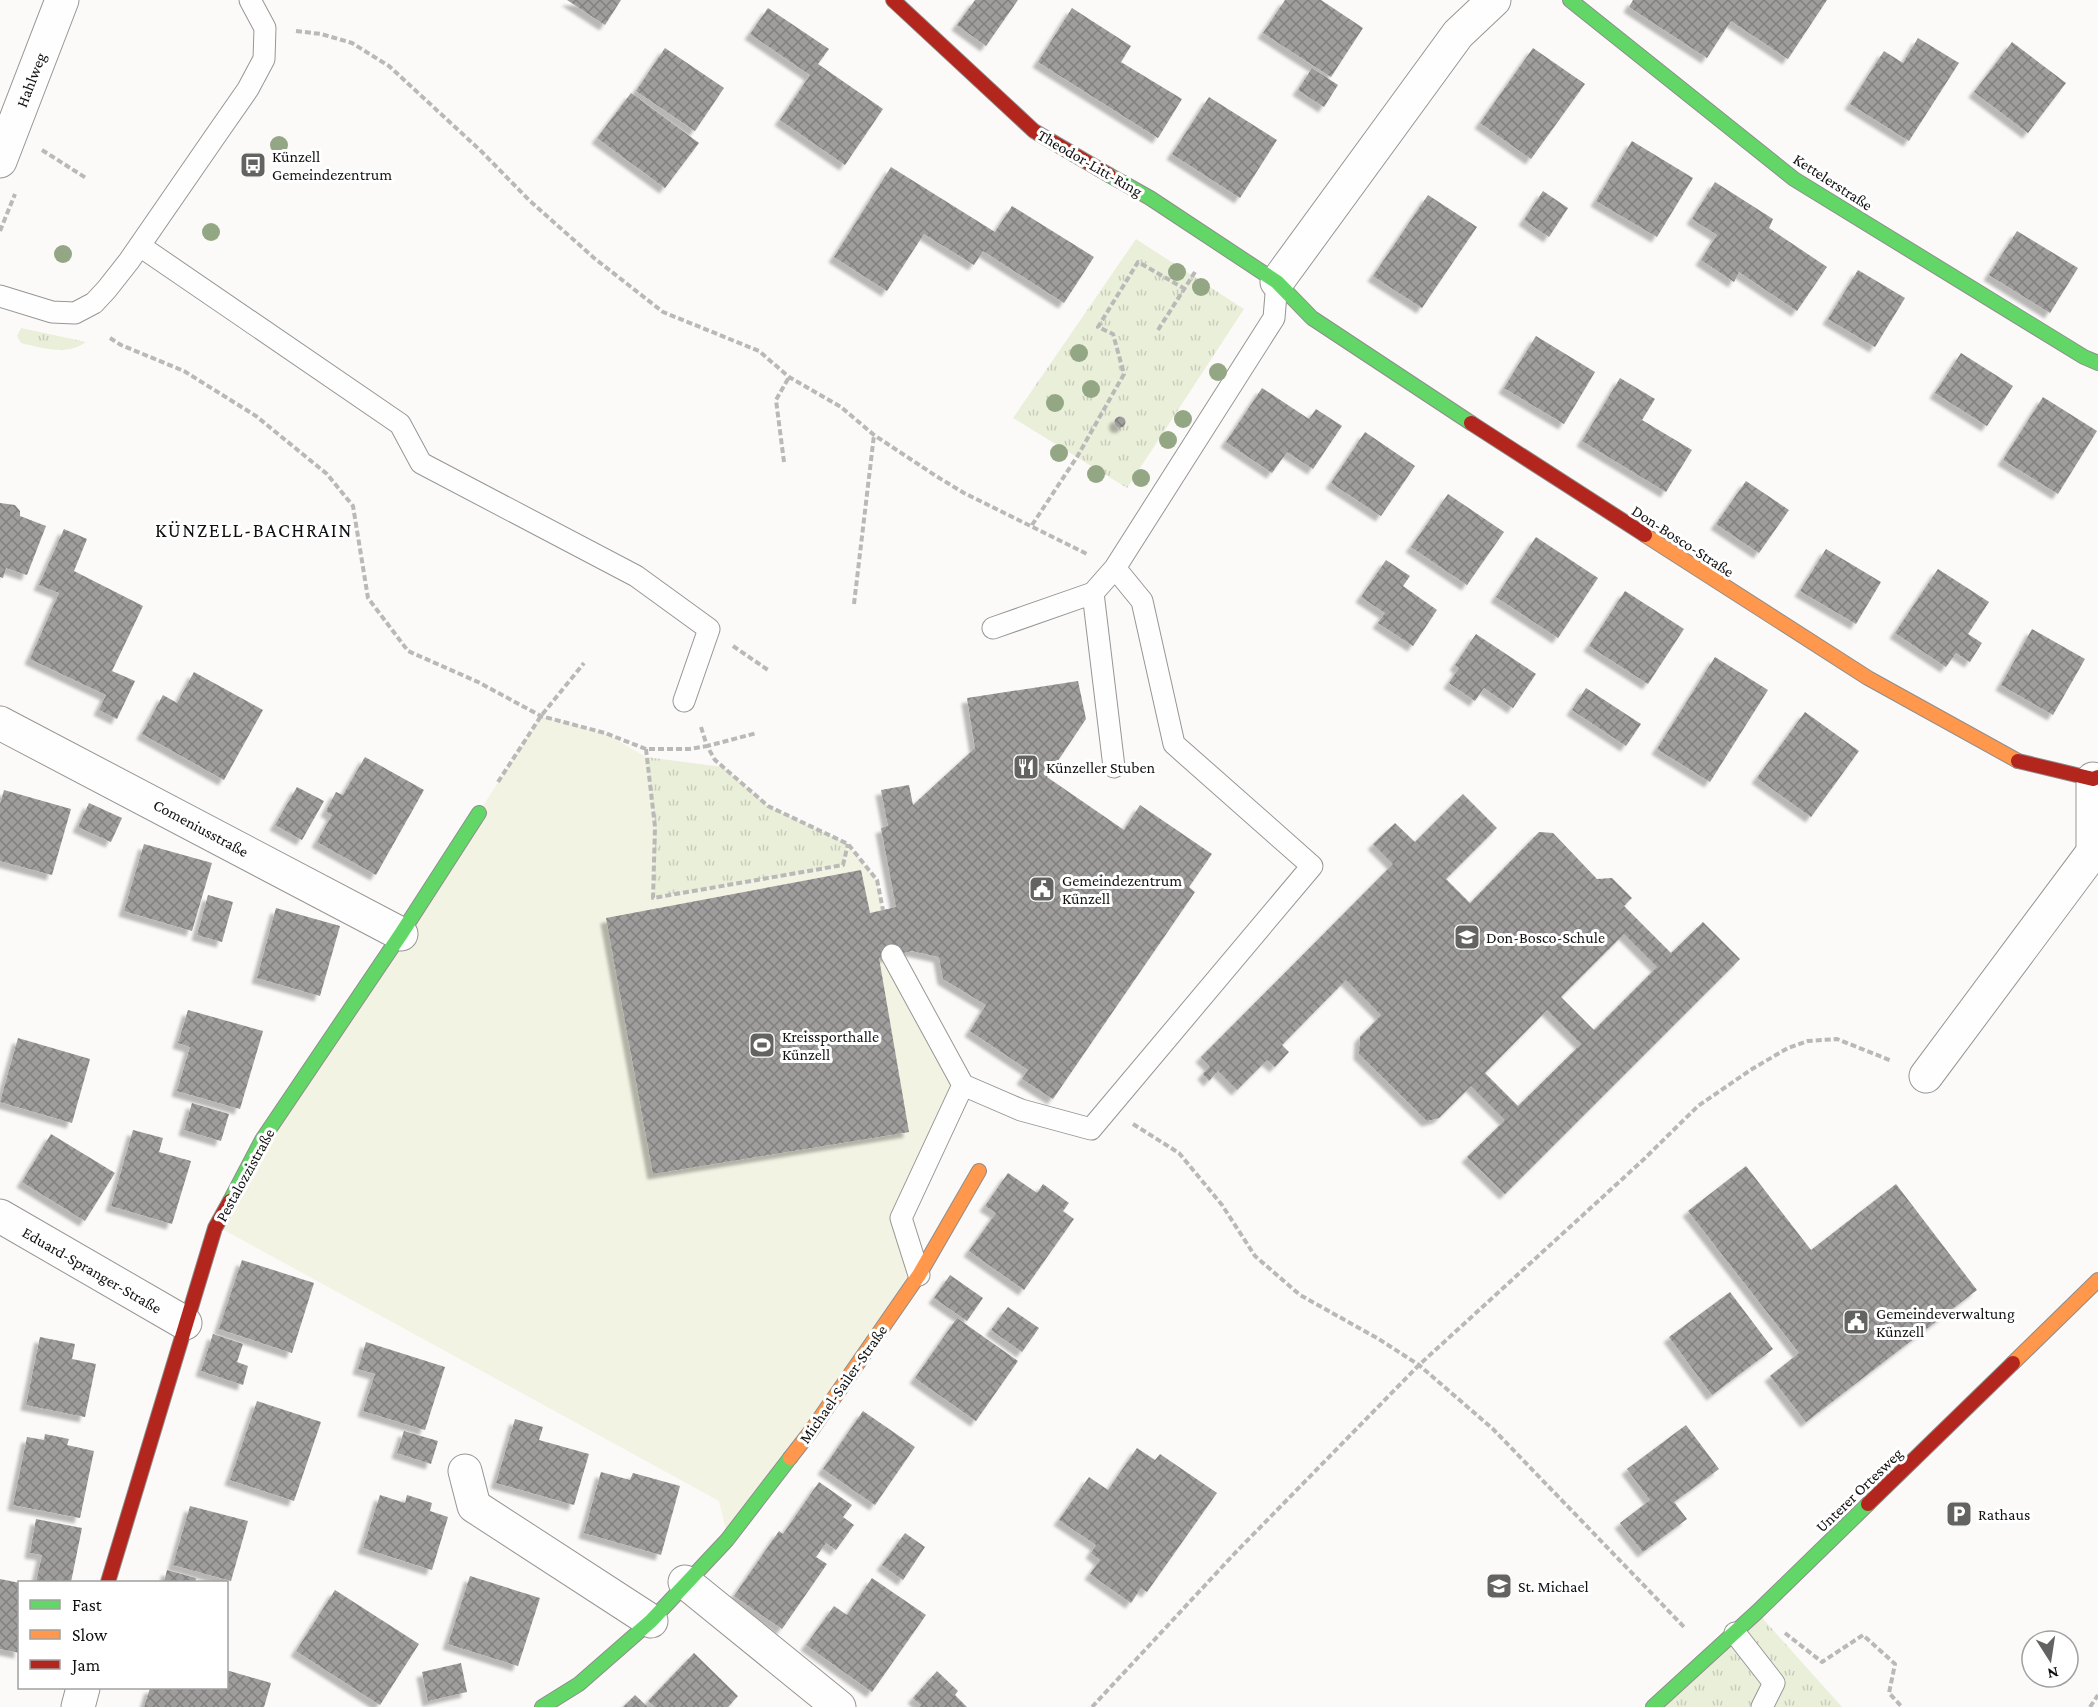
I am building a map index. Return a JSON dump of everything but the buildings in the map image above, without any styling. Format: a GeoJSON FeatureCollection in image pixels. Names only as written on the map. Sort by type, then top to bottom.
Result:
{"type":"FeatureCollection","features":[{"type":"Feature","properties":{"kind":"street","name":"Hahlweg"},"geometry":{"type":"LineString","coordinates":[[9,173],[62,0]]}},
{"type":"Feature","properties":{"kind":"street","name":"Theodor-Litt-Ring"},"geometry":{"type":"LineString","coordinates":[[893,0],[1034,131],[1150,198],[1277,282]]}},
{"type":"Feature","properties":{"kind":"street"},"geometry":{"type":"LineString","coordinates":[[1277,282],[1458,34],[1494,0]]}},
{"type":"Feature","properties":{"kind":"street","name":"Kettelerstraße"},"geometry":{"type":"LineString","coordinates":[[1570,0],[1794,179],[2084,357],[2098,363]]}},
{"type":"Feature","properties":{"kind":"street","name":"Don-Bosco-Straße"},"geometry":{"type":"LineString","coordinates":[[1277,282],[1312,318],[1569,487],[1868,678],[2015,760],[2096,778]]}},
{"type":"Feature","properties":{"kind":"street","name":"Comeniusstraße"},"geometry":{"type":"LineString","coordinates":[[0,723],[401,934]]}},
{"type":"Feature","properties":{"kind":"street"},"geometry":{"type":"LineString","coordinates":[[1926,1076],[2093,852],[2096,778]]}},
{"type":"Feature","properties":{"kind":"street","name":"Pestalozzistraße"},"geometry":{"type":"LineString","coordinates":[[108,1581],[215,1228],[262,1140],[401,934],[478,813]]}},
{"type":"Feature","properties":{"kind":"street","name":"Michael-Sailer-Straße"},"geometry":{"type":"LineString","coordinates":[[542,1707],[579,1684],[651,1621],[685,1582],[727,1540],[811,1431],[919,1275],[979,1171]]}},
{"type":"Feature","properties":{"kind":"street","name":"Eduard-Spranger-Straße"},"geometry":{"type":"LineString","coordinates":[[0,1216],[185,1323]]}},
{"type":"Feature","properties":{"kind":"street","name":"Unterer Ortesweg"},"geometry":{"type":"LineString","coordinates":[[1653,1707],[1757,1612],[2098,1280]]}},
{"type":"Feature","properties":{"kind":"street"},"geometry":{"type":"LineString","coordinates":[[465,1471],[474,1506],[651,1621]]}},
{"type":"Feature","properties":{"kind":"street"},"geometry":{"type":"LineString","coordinates":[[685,1582],[838,1707]]}},
{"type":"Feature","properties":{"kind":"street"},"geometry":{"type":"LineString","coordinates":[[78,1707],[83,1689]]}},
{"type":"Feature","properties":{"kind":"lane"},"geometry":{"type":"LineString","coordinates":[[0,296],[51,312],[75,313],[94,303],[140,246],[248,89],[264,59],[265,28],[250,0]]}},
{"type":"Feature","properties":{"kind":"lane"},"geometry":{"type":"LineString","coordinates":[[140,246],[400,424],[421,463],[636,576],[709,629],[684,701]]}},
{"type":"Feature","properties":{"kind":"lane"},"geometry":{"type":"LineString","coordinates":[[993,628],[1093,593],[1115,568],[1274,318],[1277,282]]}},
{"type":"Feature","properties":{"kind":"lane"},"geometry":{"type":"LineString","coordinates":[[892,955],[963,1085],[1021,1110],[1092,1129],[1312,866],[1174,744],[1142,601],[1115,568]]}},
{"type":"Feature","properties":{"kind":"lane"},"geometry":{"type":"LineString","coordinates":[[1093,593],[1114,767]]}},
{"type":"Feature","properties":{"kind":"lane"},"geometry":{"type":"LineString","coordinates":[[919,1275],[900,1218],[963,1085]]}},
{"type":"Feature","properties":{"kind":"lane"},"geometry":{"type":"LineString","coordinates":[[1735,1633],[1774,1683],[1762,1707]]}},
{"type":"Feature","properties":{"kind":"path"},"geometry":{"type":"LineString","coordinates":[[265,28],[321,34],[352,43],[389,66],[482,151],[529,200],[594,258],[663,312],[759,351],[789,377],[841,407],[874,435],[963,493],[1032,525],[1115,568]]}},
{"type":"Feature","properties":{"kind":"path"},"geometry":{"type":"LineString","coordinates":[[41,150],[86,178]]}},
{"type":"Feature","properties":{"kind":"path"},"geometry":{"type":"LineString","coordinates":[[0,231],[9,173]]}},
{"type":"Feature","properties":{"kind":"path"},"geometry":{"type":"LineString","coordinates":[[1032,525],[1077,457],[1124,374],[1113,334],[1098,327],[1138,262],[1185,289]]}},
{"type":"Feature","properties":{"kind":"path"},"geometry":{"type":"LineString","coordinates":[[1158,330],[1179,297]]}},
{"type":"Feature","properties":{"kind":"path"},"geometry":{"type":"LineString","coordinates":[[110,338],[121,345],[184,371],[256,416],[327,474],[353,506],[368,598],[408,651],[478,682],[541,716],[605,733],[646,749],[689,749],[757,733]]}},
{"type":"Feature","properties":{"kind":"path"},"geometry":{"type":"LineString","coordinates":[[784,462],[776,400],[789,377]]}},
{"type":"Feature","properties":{"kind":"path"},"geometry":{"type":"LineString","coordinates":[[854,604],[874,435]]}},
{"type":"Feature","properties":{"kind":"path"},"geometry":{"type":"LineString","coordinates":[[478,813],[541,716],[584,663]]}},
{"type":"Feature","properties":{"kind":"path"},"geometry":{"type":"LineString","coordinates":[[757,663],[768,670]]}},
{"type":"Feature","properties":{"kind":"path"},"geometry":{"type":"LineString","coordinates":[[699,720],[707,746],[715,760],[768,806],[848,843],[877,880],[883,910]]}},
{"type":"Feature","properties":{"kind":"path"},"geometry":{"type":"LineString","coordinates":[[646,749],[655,827],[653,898],[843,865],[848,843]]}},
{"type":"Feature","properties":{"kind":"path"},"geometry":{"type":"LineString","coordinates":[[1092,1707],[1235,1553],[1419,1365],[1642,1161],[1698,1106],[1752,1069],[1788,1048],[1808,1041],[1837,1039],[1926,1076]]}},
{"type":"Feature","properties":{"kind":"path"},"geometry":{"type":"LineString","coordinates":[[1109,1108],[1179,1154],[1222,1206],[1255,1256],[1299,1295],[1377,1338],[1419,1365],[1493,1429],[1710,1655]]}},
{"type":"Feature","properties":{"kind":"path"},"geometry":{"type":"LineString","coordinates":[[1757,1612],[1822,1662],[1863,1635],[1895,1664],[1889,1693],[1902,1707]]}},
{"type":"Feature","properties":{"kind":"path"},"geometry":{"type":"LineString","coordinates":[[2090,1707],[2098,1695]]}},
{"type":"Feature","properties":{"kind":"green space"},"geometry":{"type":"Polygon","coordinates":[[[1136,239],[1244,309],[1127,488],[1013,418],[1136,239]]]}},
{"type":"Feature","properties":{"kind":"green space"},"geometry":{"type":"Polygon","coordinates":[[[21,328],[86,342],[63,350],[37,347],[21,343],[17,336],[21,328]]]}},
{"type":"Feature","properties":{"kind":"green space"},"geometry":{"type":"Polygon","coordinates":[[[541,716],[605,733],[646,757],[655,827],[653,897],[843,865],[848,844],[877,880],[892,955],[963,1085],[901,1218],[920,1274],[728,1539],[719,1501],[213,1224],[541,716]]]}},
{"type":"Feature","properties":{"kind":"green space"},"geometry":{"type":"Polygon","coordinates":[[[646,757],[723,767],[768,806],[848,844],[843,865],[653,898],[655,827],[646,757]]]}},
{"type":"Feature","properties":{"kind":"green space"},"geometry":{"type":"Polygon","coordinates":[[[1757,1612],[1842,1707],[1653,1707],[1757,1612]]]}},
{"type":"Feature","properties":{"kind":"traffic: fast"},"geometry":{"type":"LineString","coordinates":[[1570,0],[1794,179],[2084,357],[2098,363]]}},
{"type":"Feature","properties":{"kind":"traffic: fast"},"geometry":{"type":"LineString","coordinates":[[1109,175],[1150,198],[1277,282],[1312,318],[1471,423]]}},
{"type":"Feature","properties":{"kind":"traffic: fast"},"geometry":{"type":"LineString","coordinates":[[230,1201],[262,1140],[401,934],[479,813]]}},
{"type":"Feature","properties":{"kind":"traffic: fast"},"geometry":{"type":"LineString","coordinates":[[542,1707],[579,1684],[651,1621],[727,1540],[790,1458]]}},
{"type":"Feature","properties":{"kind":"traffic: fast"},"geometry":{"type":"LineString","coordinates":[[1653,1707],[1757,1612],[1868,1504]]}},
{"type":"Feature","properties":{"kind":"traffic: slow"},"geometry":{"type":"LineString","coordinates":[[1645,535],[1868,678],[2018,761]]}},
{"type":"Feature","properties":{"kind":"traffic: slow"},"geometry":{"type":"LineString","coordinates":[[790,1458],[919,1275],[979,1171]]}},
{"type":"Feature","properties":{"kind":"traffic: slow"},"geometry":{"type":"LineString","coordinates":[[2013,1363],[2098,1280]]}},
{"type":"Feature","properties":{"kind":"traffic: jam"},"geometry":{"type":"LineString","coordinates":[[893,0],[1034,131],[1109,175]]}},
{"type":"Feature","properties":{"kind":"traffic: jam"},"geometry":{"type":"LineString","coordinates":[[1471,423],[1645,535]]}},
{"type":"Feature","properties":{"kind":"traffic: jam"},"geometry":{"type":"LineString","coordinates":[[2018,761],[2093,779],[2098,777]]}},
{"type":"Feature","properties":{"kind":"traffic: jam"},"geometry":{"type":"LineString","coordinates":[[108,1581],[215,1228],[230,1201]]}},
{"type":"Feature","properties":{"kind":"traffic: jam"},"geometry":{"type":"LineString","coordinates":[[1868,1504],[2013,1363]]}},
{"type":"Feature","properties":{"kind":"place","name":"Künzell Gemeindezentrum"},"geometry":{"type":"Point","coordinates":[253,165]}},
{"type":"Feature","properties":{"kind":"place","name":"Künzeller Stuben"},"geometry":{"type":"Point","coordinates":[1026,767]}},
{"type":"Feature","properties":{"kind":"place","name":"Gemeindezentrum Künzell"},"geometry":{"type":"Point","coordinates":[1042,889]}},
{"type":"Feature","properties":{"kind":"place","name":"Don-Bosco-Schule"},"geometry":{"type":"Point","coordinates":[1467,937]}},
{"type":"Feature","properties":{"kind":"place","name":"Kreissporthalle Künzell"},"geometry":{"type":"Point","coordinates":[762,1045]}},
{"type":"Feature","properties":{"kind":"place","name":"Gemeindeverwaltung Künzell"},"geometry":{"type":"Point","coordinates":[1856,1322]}},
{"type":"Feature","properties":{"kind":"place","name":"Rathaus"},"geometry":{"type":"Point","coordinates":[1959,1514]}},
{"type":"Feature","properties":{"kind":"place","name":"St. Michael"},"geometry":{"type":"Point","coordinates":[1499,1586]}},
{"type":"Feature","properties":{"kind":"district","name":"KÜNZELL-BACHRAIN"},"geometry":{"type":"Point","coordinates":[254,530]}}]}
